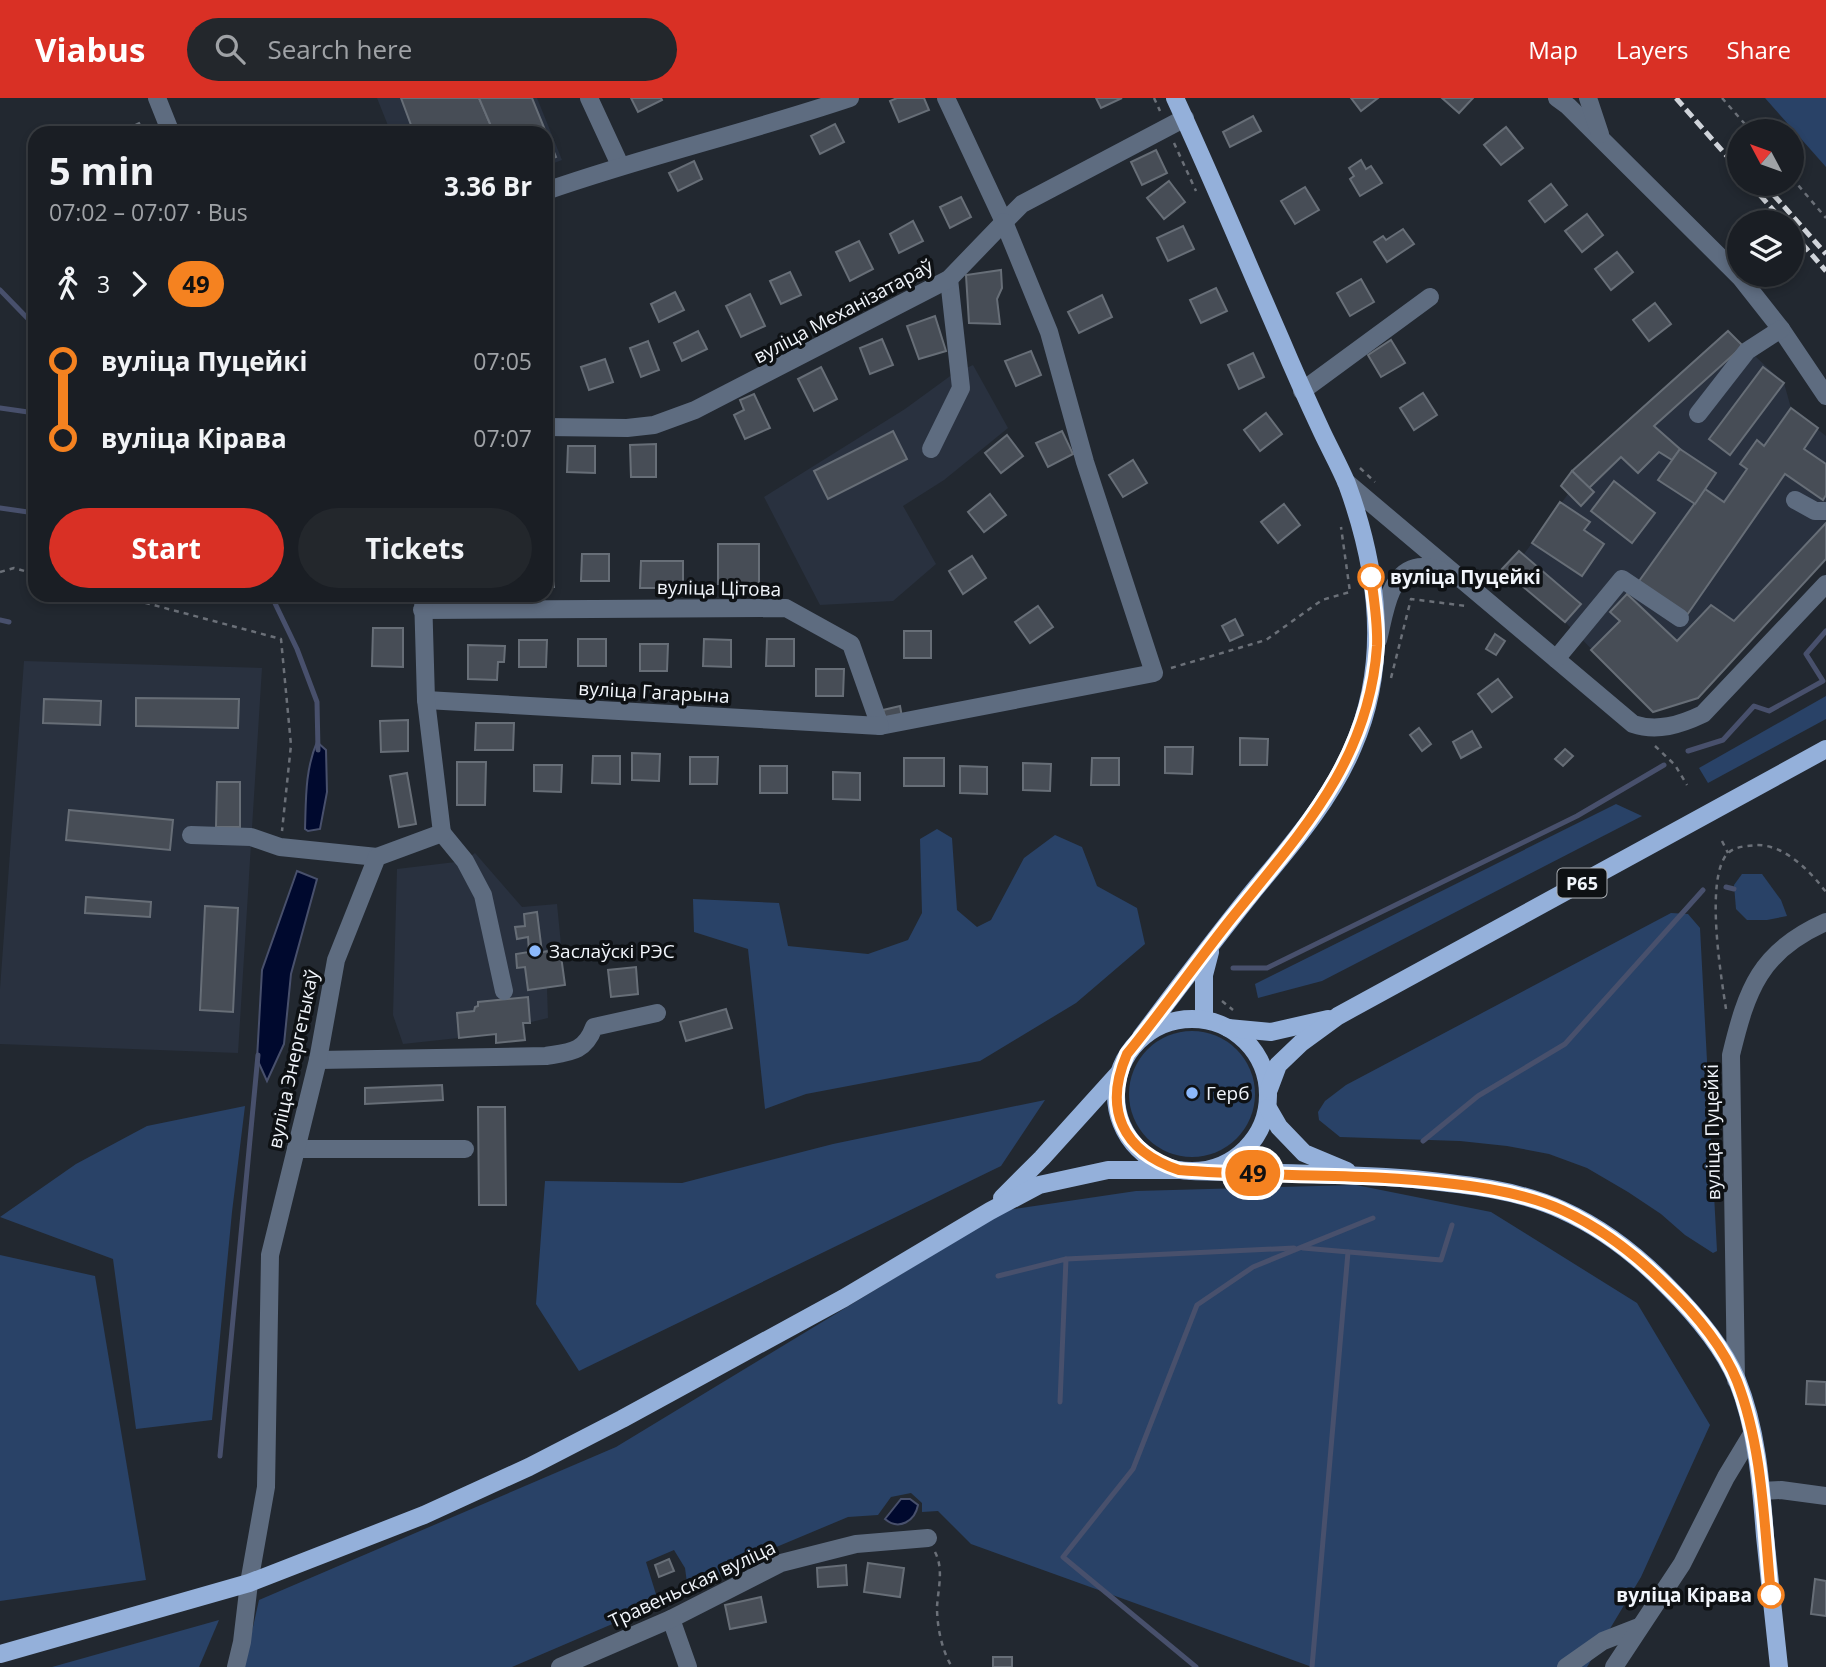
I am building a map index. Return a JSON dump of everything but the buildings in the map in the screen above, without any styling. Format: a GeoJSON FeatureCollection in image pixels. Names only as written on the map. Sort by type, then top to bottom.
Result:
{"type":"FeatureCollection","features":[{"type":"Feature","properties":{"kind":"main road"},"geometry":{"type":"LineString","coordinates":[[1141,1037],[1313,815],[1347,759],[1363,719],[1373,682],[1377,644],[1370,570],[1361,527],[1346,482],[1303,391],[1175,98]]}},
{"type":"Feature","properties":{"kind":"main road","name":"Р65"},"geometry":{"type":"LineString","coordinates":[[1269,1089],[1278,1065],[1301,1043],[1338,1016],[1826,749]]}},
{"type":"Feature","properties":{"kind":"main road"},"geometry":{"type":"LineString","coordinates":[[1203,1018],[1203,975],[1213,941]]}},
{"type":"Feature","properties":{"kind":"main road","name":"Р65"},"geometry":{"type":"LineString","coordinates":[[1338,1016],[1271,1032],[1231,1021],[1203,1018],[1181,1018],[1160,1024],[1141,1037],[1127,1054],[1118,1074],[1116,1096],[1119,1116],[1128,1136],[1141,1152],[1150,1158],[1185,1171],[1356,1175],[1483,1187],[1561,1210],[1600,1230],[1630,1252],[1683,1302],[1715,1342],[1737,1380],[1752,1434],[1761,1490],[1779,1667]]}},
{"type":"Feature","properties":{"kind":"main road","name":"Р65"},"geometry":{"type":"LineString","coordinates":[[1185,1171],[1213,1168],[1233,1160],[1249,1146],[1261,1128],[1268,1108],[1266,1070],[1231,1021]]}},
{"type":"Feature","properties":{"kind":"main road"},"geometry":{"type":"LineString","coordinates":[[990,1211],[1118,1074]]}},
{"type":"Feature","properties":{"kind":"main road","name":"Р65"},"geometry":{"type":"LineString","coordinates":[[1268,1108],[1279,1127],[1304,1153],[1356,1175]]}},
{"type":"Feature","properties":{"kind":"main road"},"geometry":{"type":"LineString","coordinates":[[0,1654],[249,1583],[424,1515],[529,1467],[622,1419],[832,1305],[1039,1185],[1108,1170],[1185,1171]]}},
{"type":"Feature","properties":{"kind":"street"},"geometry":{"type":"LineString","coordinates":[[157,98],[168,126]]}},
{"type":"Feature","properties":{"kind":"street"},"geometry":{"type":"LineString","coordinates":[[589,98],[620,165]]}},
{"type":"Feature","properties":{"kind":"street"},"geometry":{"type":"LineString","coordinates":[[553,189],[620,165],[768,126],[850,98]]}},
{"type":"Feature","properties":{"kind":"street"},"geometry":{"type":"LineString","coordinates":[[880,726],[1154,673],[1085,463],[1049,332],[1004,222],[946,98]]}},
{"type":"Feature","properties":{"kind":"street"},"geometry":{"type":"LineString","coordinates":[[1557,98],[1740,277],[1781,329],[1826,396]]}},
{"type":"Feature","properties":{"kind":"street"},"geometry":{"type":"LineString","coordinates":[[1588,98],[1602,140]]}},
{"type":"Feature","properties":{"kind":"street","name":"вуліца Механізатараў"},"geometry":{"type":"LineString","coordinates":[[553,428],[627,428],[654,425],[746,386],[949,279],[1023,204],[1185,118]]}},
{"type":"Feature","properties":{"kind":"street"},"geometry":{"type":"LineString","coordinates":[[931,449],[961,388],[949,279]]}},
{"type":"Feature","properties":{"kind":"street"},"geometry":{"type":"LineString","coordinates":[[1303,391],[1430,297]]}},
{"type":"Feature","properties":{"kind":"street"},"geometry":{"type":"LineString","coordinates":[[1698,414],[1747,351],[1781,329]]}},
{"type":"Feature","properties":{"kind":"street"},"geometry":{"type":"LineString","coordinates":[[1346,482],[1633,724],[1644,728],[1683,723],[1703,714],[1826,584]]}},
{"type":"Feature","properties":{"kind":"street"},"geometry":{"type":"LineString","coordinates":[[1794,500],[1815,511],[1826,511]]}},
{"type":"Feature","properties":{"kind":"street"},"geometry":{"type":"LineString","coordinates":[[1377,644],[1390,596],[1403,574],[1413,568],[1425,567],[1452,573]]}},
{"type":"Feature","properties":{"kind":"street"},"geometry":{"type":"LineString","coordinates":[[1556,659],[1622,579],[1680,618]]}},
{"type":"Feature","properties":{"kind":"street"},"geometry":{"type":"LineString","coordinates":[[423,602],[426,699],[443,833],[464,861],[483,895],[504,991]]}},
{"type":"Feature","properties":{"kind":"street","name":"вуліца Цітова"},"geometry":{"type":"LineString","coordinates":[[423,602],[786,608],[850,644],[880,726]]}},
{"type":"Feature","properties":{"kind":"street","name":"вуліца Гагарына"},"geometry":{"type":"LineString","coordinates":[[426,699],[880,726]]}},
{"type":"Feature","properties":{"kind":"street"},"geometry":{"type":"LineString","coordinates":[[191,835],[251,837],[280,847],[377,857],[443,833]]}},
{"type":"Feature","properties":{"kind":"street","name":"вуліца Энергетыкаў"},"geometry":{"type":"LineString","coordinates":[[236,1667],[266,1487],[270,1255],[318,1060],[336,960],[377,857]]}},
{"type":"Feature","properties":{"kind":"street","name":"вуліца Пуцейкі"},"geometry":{"type":"LineString","coordinates":[[1737,1380],[1731,1055],[1742,1009],[1755,980],[1778,951],[1801,933],[1826,922]]}},
{"type":"Feature","properties":{"kind":"street"},"geometry":{"type":"LineString","coordinates":[[318,1060],[546,1056],[573,1052],[589,1041],[594,1027],[657,1013]]}},
{"type":"Feature","properties":{"kind":"street"},"geometry":{"type":"LineString","coordinates":[[296,1149],[466,1149]]}},
{"type":"Feature","properties":{"kind":"street"},"geometry":{"type":"LineString","coordinates":[[1614,1667],[1682,1564],[1726,1477],[1752,1434]]}},
{"type":"Feature","properties":{"kind":"street"},"geometry":{"type":"LineString","coordinates":[[1761,1490],[1826,1496]]}},
{"type":"Feature","properties":{"kind":"street","name":"Травеньская вуліца"},"geometry":{"type":"LineString","coordinates":[[560,1667],[671,1619],[781,1563],[856,1544],[928,1538]]}},
{"type":"Feature","properties":{"kind":"street"},"geometry":{"type":"LineString","coordinates":[[671,1619],[688,1667]]}},
{"type":"Feature","properties":{"kind":"street"},"geometry":{"type":"LineString","coordinates":[[1566,1667],[1603,1641],[1639,1627]]}},
{"type":"Feature","properties":{"kind":"path"},"geometry":{"type":"LineString","coordinates":[[1722,98],[1740,119]]}},
{"type":"Feature","properties":{"kind":"path"},"geometry":{"type":"LineString","coordinates":[[1804,192],[1826,218]]}},
{"type":"Feature","properties":{"kind":"path"},"geometry":{"type":"LineString","coordinates":[[1357,465],[1377,484]]}},
{"type":"Feature","properties":{"kind":"path"},"geometry":{"type":"LineString","coordinates":[[0,572],[14,568],[28,571]]}},
{"type":"Feature","properties":{"kind":"path"},"geometry":{"type":"LineString","coordinates":[[1154,673],[1266,640],[1322,600],[1344,593]]}},
{"type":"Feature","properties":{"kind":"path"},"geometry":{"type":"LineString","coordinates":[[1390,685],[1411,599],[1469,606],[1477,593]]}},
{"type":"Feature","properties":{"kind":"path"},"geometry":{"type":"LineString","coordinates":[[142,602],[281,639],[291,745],[280,847]]}},
{"type":"Feature","properties":{"kind":"path"},"geometry":{"type":"LineString","coordinates":[[1633,724],[1675,765],[1687,785]]}},
{"type":"Feature","properties":{"kind":"path"},"geometry":{"type":"LineString","coordinates":[[1722,841],[1728,853]]}},
{"type":"Feature","properties":{"kind":"path"},"geometry":{"type":"LineString","coordinates":[[1726,1015],[1716,898],[1719,872],[1728,853],[1739,847],[1772,846],[1786,852],[1826,892]]}},
{"type":"Feature","properties":{"kind":"path"},"geometry":{"type":"LineString","coordinates":[[1220,999],[1231,1021]]}},
{"type":"Feature","properties":{"kind":"path"},"geometry":{"type":"LineString","coordinates":[[928,1538],[940,1562],[937,1611],[944,1654],[952,1667]]}},
{"type":"Feature","properties":{"kind":"shaded area"},"geometry":{"type":"Polygon","coordinates":[[[377,98],[537,98],[548,126],[388,126],[377,98]]]}},
{"type":"Feature","properties":{"kind":"shaded area"},"geometry":{"type":"Polygon","coordinates":[[[1765,98],[1826,98],[1826,167],[1804,142],[1804,119],[1784,119],[1765,98]]]}},
{"type":"Feature","properties":{"kind":"shaded area"},"geometry":{"type":"Polygon","coordinates":[[[553,138],[562,160],[553,163],[553,138]]]}},
{"type":"Feature","properties":{"kind":"shaded area"},"geometry":{"type":"Polygon","coordinates":[[[1728,331],[1784,383],[1791,408],[1826,436],[1826,559],[1698,698],[1653,712],[1565,622],[1502,569],[1519,551],[1524,554],[1568,494],[1561,486],[1572,471],[1728,331]]]}},
{"type":"Feature","properties":{"kind":"shaded area"},"geometry":{"type":"Polygon","coordinates":[[[973,365],[1008,428],[944,480],[903,506],[936,564],[893,601],[820,605],[764,497],[905,409],[953,374],[973,365]]]}},
{"type":"Feature","properties":{"kind":"shaded area"},"geometry":{"type":"Polygon","coordinates":[[[24,661],[262,668],[238,1053],[0,1044],[0,989],[24,661]]]}},
{"type":"Feature","properties":{"kind":"shaded area"},"geometry":{"type":"Polygon","coordinates":[[[1826,696],[1826,719],[1708,783],[1699,768],[1826,696]]]}},
{"type":"Feature","properties":{"kind":"shaded area"},"geometry":{"type":"Polygon","coordinates":[[[317,742],[326,750],[327,792],[320,829],[308,831],[305,829],[307,785],[317,742]]]}},
{"type":"Feature","properties":{"kind":"shaded area"},"geometry":{"type":"Polygon","coordinates":[[[1616,804],[1642,816],[1322,981],[1258,998],[1255,984],[1616,804]]]}},
{"type":"Feature","properties":{"kind":"shaded area"},"geometry":{"type":"Polygon","coordinates":[[[937,829],[952,838],[957,910],[977,927],[991,920],[1024,858],[1055,835],[1082,847],[1097,886],[1137,908],[1145,944],[1076,1003],[980,1061],[806,1094],[765,1109],[748,949],[694,932],[693,899],[779,903],[788,946],[868,954],[908,940],[922,913],[920,839],[937,829]]]}},
{"type":"Feature","properties":{"kind":"shaded area"},"geometry":{"type":"Polygon","coordinates":[[[475,853],[522,907],[557,904],[565,985],[547,988],[548,1018],[523,1024],[525,1040],[496,1043],[495,1034],[403,1044],[393,1015],[397,869],[464,861],[475,853]]]}},
{"type":"Feature","properties":{"kind":"shaded area"},"geometry":{"type":"Polygon","coordinates":[[[297,871],[317,879],[291,974],[284,1044],[267,1081],[257,1059],[262,970],[297,871]]]}},
{"type":"Feature","properties":{"kind":"shaded area"},"geometry":{"type":"Polygon","coordinates":[[[1742,874],[1762,874],[1781,900],[1787,916],[1747,920],[1736,909],[1734,885],[1742,874]]]}},
{"type":"Feature","properties":{"kind":"shaded area"},"geometry":{"type":"Polygon","coordinates":[[[1671,913],[1688,914],[1700,928],[1717,1251],[1713,1253],[1685,1235],[1661,1214],[1587,1168],[1549,1154],[1460,1141],[1340,1137],[1319,1120],[1318,1112],[1325,1101],[1346,1085],[1671,913]]]}},
{"type":"Feature","properties":{"kind":"shaded area"},"geometry":{"type":"Polygon","coordinates":[[[1192,1031],[1216,1036],[1236,1050],[1250,1070],[1255,1094],[1250,1118],[1236,1138],[1216,1152],[1192,1157],[1168,1152],[1148,1138],[1134,1118],[1129,1094],[1134,1070],[1148,1050],[1168,1036],[1192,1031]]]}},
{"type":"Feature","properties":{"kind":"shaded area"},"geometry":{"type":"Polygon","coordinates":[[[1045,1100],[1001,1166],[579,1371],[536,1304],[545,1181],[682,1183],[833,1144],[1045,1100]]]}},
{"type":"Feature","properties":{"kind":"shaded area"},"geometry":{"type":"Polygon","coordinates":[[[245,1106],[212,1420],[136,1429],[113,1259],[0,1217],[76,1164],[147,1126],[245,1106]]]}},
{"type":"Feature","properties":{"kind":"shaded area"},"geometry":{"type":"Polygon","coordinates":[[[1356,1185],[1491,1212],[1637,1303],[1710,1425],[1641,1577],[1587,1667],[1312,1667],[971,1544],[938,1511],[922,1512],[922,1503],[911,1493],[891,1497],[878,1515],[848,1517],[774,1548],[688,1590],[685,1568],[674,1550],[646,1562],[659,1604],[512,1667],[244,1667],[259,1600],[616,1447],[1007,1210],[1136,1191],[1356,1185]]]}},
{"type":"Feature","properties":{"kind":"shaded area"},"geometry":{"type":"Polygon","coordinates":[[[0,1255],[95,1276],[146,1580],[0,1601],[0,1255]]]}},
{"type":"Feature","properties":{"kind":"shaded area"},"geometry":{"type":"Polygon","coordinates":[[[901,1499],[910,1499],[918,1505],[914,1516],[901,1524],[885,1519],[901,1499]]]}},
{"type":"Feature","properties":{"kind":"shaded area"},"geometry":{"type":"Polygon","coordinates":[[[219,1620],[199,1667],[52,1667],[219,1620]]]}},
{"type":"Feature","properties":{"kind":"waterway"},"geometry":{"type":"LineString","coordinates":[[0,290],[28,319]]}},
{"type":"Feature","properties":{"kind":"waterway"},"geometry":{"type":"LineString","coordinates":[[0,408],[28,412]]}},
{"type":"Feature","properties":{"kind":"waterway"},"geometry":{"type":"LineString","coordinates":[[0,508],[28,512]]}},
{"type":"Feature","properties":{"kind":"waterway"},"geometry":{"type":"LineString","coordinates":[[274,602],[297,649],[317,702],[318,750]]}},
{"type":"Feature","properties":{"kind":"waterway"},"geometry":{"type":"LineString","coordinates":[[0,620],[9,622]]}},
{"type":"Feature","properties":{"kind":"waterway"},"geometry":{"type":"LineString","coordinates":[[1688,751],[1723,740],[1754,706],[1769,711],[1823,681],[1806,654],[1826,631]]}},
{"type":"Feature","properties":{"kind":"waterway"},"geometry":{"type":"LineString","coordinates":[[1233,968],[1267,968],[1577,816],[1664,765]]}},
{"type":"Feature","properties":{"kind":"waterway"},"geometry":{"type":"LineString","coordinates":[[1726,887],[1734,889]]}},
{"type":"Feature","properties":{"kind":"waterway"},"geometry":{"type":"LineString","coordinates":[[1423,1141],[1478,1096],[1565,1044],[1703,890]]}},
{"type":"Feature","properties":{"kind":"waterway"},"geometry":{"type":"LineString","coordinates":[[220,1456],[258,1055]]}},
{"type":"Feature","properties":{"kind":"waterway"},"geometry":{"type":"LineString","coordinates":[[1196,1667],[1063,1557],[1133,1469],[1197,1305],[1253,1267],[1373,1218]]}},
{"type":"Feature","properties":{"kind":"waterway"},"geometry":{"type":"LineString","coordinates":[[1303,1248],[1441,1260],[1452,1225]]}},
{"type":"Feature","properties":{"kind":"waterway"},"geometry":{"type":"LineString","coordinates":[[1066,1259],[1294,1248]]}},
{"type":"Feature","properties":{"kind":"waterway"},"geometry":{"type":"LineString","coordinates":[[1312,1667],[1348,1252]]}},
{"type":"Feature","properties":{"kind":"waterway"},"geometry":{"type":"LineString","coordinates":[[998,1276],[1066,1259],[1060,1402]]}},
{"type":"Feature","properties":{"kind":"railway"},"geometry":{"type":"LineString","coordinates":[[1676,98],[1727,156]]}},
{"type":"Feature","properties":{"kind":"railway"},"geometry":{"type":"LineString","coordinates":[[1761,196],[1773,210]]}},
{"type":"Feature","properties":{"kind":"railway"},"geometry":{"type":"LineString","coordinates":[[1775,196],[1826,254]]}},
{"type":"Feature","properties":{"kind":"railway"},"geometry":{"type":"LineString","coordinates":[[1804,246],[1826,271]]}},
{"type":"Feature","properties":{"kind":"bus line","name":"49"},"geometry":{"type":"LineString","coordinates":[[1371,577],[1377,644],[1373,682],[1353,748],[1313,815],[1127,1054],[1118,1074],[1116,1096],[1119,1116],[1128,1136],[1141,1152],[1159,1163],[1179,1170],[1356,1175],[1483,1187],[1561,1210],[1600,1230],[1630,1252],[1683,1302],[1715,1342],[1737,1380],[1752,1434],[1761,1490],[1771,1595]]}},
{"type":"Feature","properties":{"kind":"place","name":"вуліца Пуцейкі"},"geometry":{"type":"Point","coordinates":[1371,577]}},
{"type":"Feature","properties":{"kind":"place","name":"Заслаўскі РЭС"},"geometry":{"type":"Point","coordinates":[535,951]}},
{"type":"Feature","properties":{"kind":"place","name":"Герб"},"geometry":{"type":"Point","coordinates":[1192,1093]}},
{"type":"Feature","properties":{"kind":"place","name":"вуліца Кірава"},"geometry":{"type":"Point","coordinates":[1771,1595]}}]}
